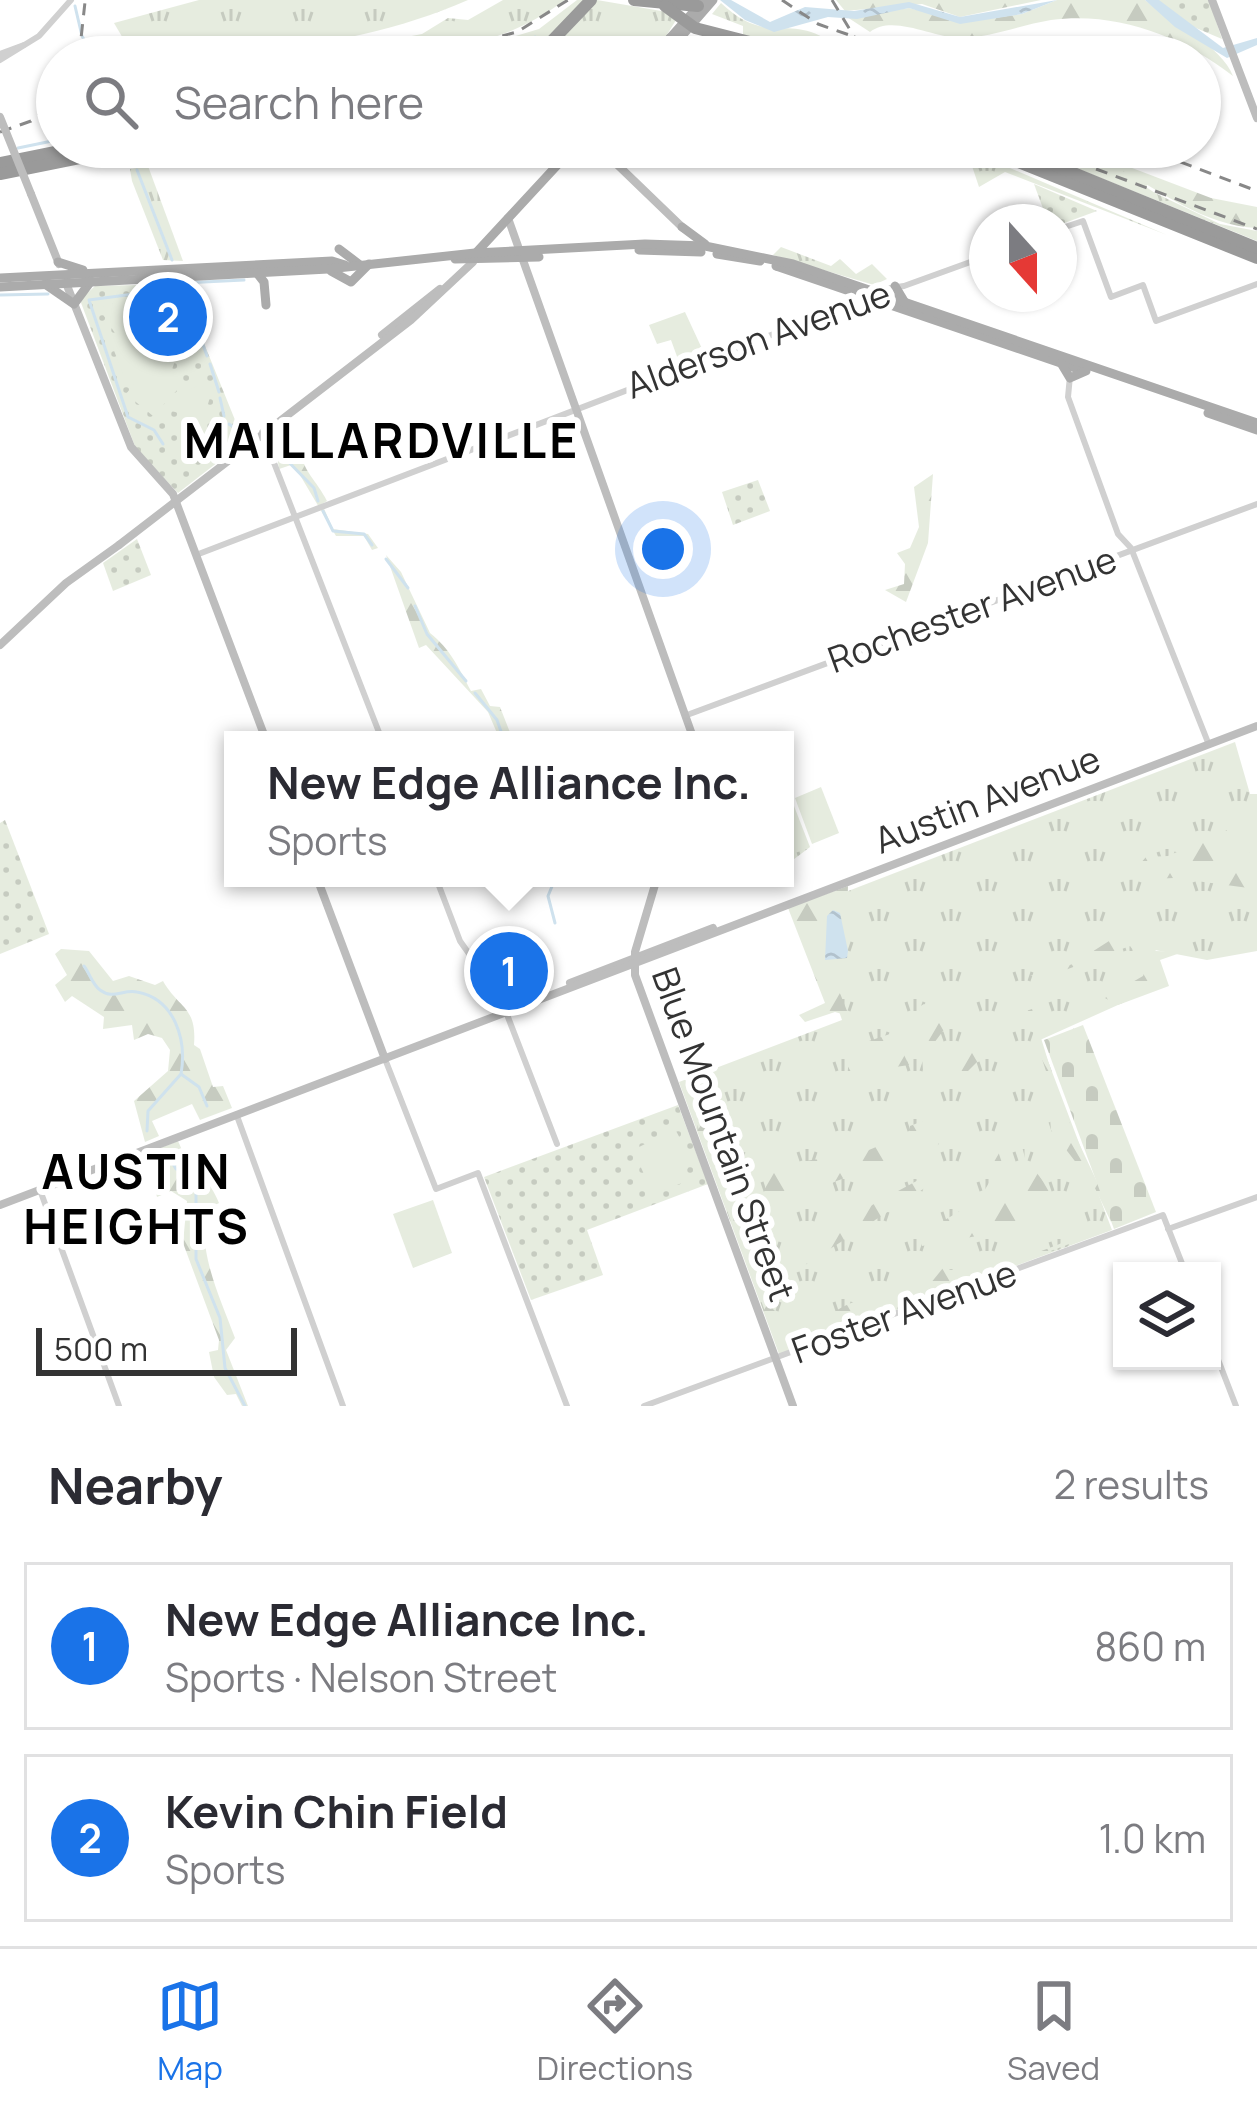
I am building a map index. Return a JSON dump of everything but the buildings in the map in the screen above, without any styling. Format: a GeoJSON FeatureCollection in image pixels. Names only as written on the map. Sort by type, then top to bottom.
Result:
{"type":"FeatureCollection","features":[{"type":"Feature","properties":{"kind":"highway"},"geometry":{"type":"LineString","coordinates":[[560,36],[591,0]]}},
{"type":"Feature","properties":{"kind":"highway"},"geometry":{"type":"LineString","coordinates":[[634,0],[665,6],[706,3],[706,24],[721,36]]}},
{"type":"Feature","properties":{"kind":"highway"},"geometry":{"type":"LineString","coordinates":[[665,6],[688,23],[721,36]]}},
{"type":"Feature","properties":{"kind":"highway"},"geometry":{"type":"LineString","coordinates":[[0,163],[36,156]]}},
{"type":"Feature","properties":{"kind":"highway"},"geometry":{"type":"LineString","coordinates":[[0,174],[36,167]]}},
{"type":"Feature","properties":{"kind":"highway"},"geometry":{"type":"LineString","coordinates":[[1033,168],[1257,258]]}},
{"type":"Feature","properties":{"kind":"highway"},"geometry":{"type":"LineString","coordinates":[[1061,168],[1257,248]]}},
{"type":"Feature","properties":{"kind":"main road"},"geometry":{"type":"LineString","coordinates":[[1212,0],[1257,118]]}},
{"type":"Feature","properties":{"kind":"main road"},"geometry":{"type":"LineString","coordinates":[[677,36],[706,3]]}},
{"type":"Feature","properties":{"kind":"main road"},"geometry":{"type":"LineString","coordinates":[[0,117],[131,447],[176,502],[263,731]]}},
{"type":"Feature","properties":{"kind":"main road"},"geometry":{"type":"LineString","coordinates":[[0,645],[70,580],[358,356],[487,242],[558,168]]}},
{"type":"Feature","properties":{"kind":"main road"},"geometry":{"type":"LineString","coordinates":[[621,168],[710,247]]}},
{"type":"Feature","properties":{"kind":"main road"},"geometry":{"type":"LineString","coordinates":[[509,221],[691,731]]}},
{"type":"Feature","properties":{"kind":"main road"},"geometry":{"type":"LineString","coordinates":[[470,258],[509,221]]}},
{"type":"Feature","properties":{"kind":"main road"},"geometry":{"type":"LineString","coordinates":[[682,227],[692,247]]}},
{"type":"Feature","properties":{"kind":"main road"},"geometry":{"type":"LineString","coordinates":[[470,258],[487,242]]}},
{"type":"Feature","properties":{"kind":"main road"},"geometry":{"type":"LineString","coordinates":[[692,247],[763,262],[852,290],[862,298],[901,292],[1073,369],[1257,426]]}},
{"type":"Feature","properties":{"kind":"main road"},"geometry":{"type":"LineString","coordinates":[[0,282],[710,247],[774,259],[862,298],[1257,426]]}},
{"type":"Feature","properties":{"kind":"main road"},"geometry":{"type":"LineString","coordinates":[[328,265],[338,248],[364,264]]}},
{"type":"Feature","properties":{"kind":"main road"},"geometry":{"type":"LineString","coordinates":[[57,260],[89,277],[257,273],[328,265],[351,282],[364,264]]}},
{"type":"Feature","properties":{"kind":"main road"},"geometry":{"type":"LineString","coordinates":[[44,280],[57,260]]}},
{"type":"Feature","properties":{"kind":"main road"},"geometry":{"type":"LineString","coordinates":[[257,273],[264,281],[266,305]]}},
{"type":"Feature","properties":{"kind":"main road"},"geometry":{"type":"LineString","coordinates":[[74,304],[89,277]]}},
{"type":"Feature","properties":{"kind":"main road"},"geometry":{"type":"LineString","coordinates":[[44,280],[74,304]]}},
{"type":"Feature","properties":{"kind":"main road","name":"Austin Avenue"},"geometry":{"type":"LineString","coordinates":[[0,1205],[1257,726]]}},
{"type":"Feature","properties":{"kind":"main road"},"geometry":{"type":"LineString","coordinates":[[320,887],[385,1057]]}},
{"type":"Feature","properties":{"kind":"main road","name":"Blue Mountain Street"},"geometry":{"type":"LineString","coordinates":[[654,887],[634,961],[793,1406]]}},
{"type":"Feature","properties":{"kind":"street"},"geometry":{"type":"LineString","coordinates":[[0,57],[28,44],[71,0]]}},
{"type":"Feature","properties":{"kind":"street"},"geometry":{"type":"LineString","coordinates":[[1077,222],[1082,220],[1111,297],[1143,285],[1156,320],[1257,284]]}},
{"type":"Feature","properties":{"kind":"street","name":"Alderson Avenue"},"geometry":{"type":"LineString","coordinates":[[195,555],[862,298],[901,292],[969,264]]}},
{"type":"Feature","properties":{"kind":"street"},"geometry":{"type":"LineString","coordinates":[[1073,369],[1069,400],[1118,534],[1132,550],[1208,745]]}},
{"type":"Feature","properties":{"kind":"street"},"geometry":{"type":"LineString","coordinates":[[262,432],[378,731]]}},
{"type":"Feature","properties":{"kind":"street","name":"Rochester Avenue"},"geometry":{"type":"LineString","coordinates":[[687,715],[1257,504]]}},
{"type":"Feature","properties":{"kind":"street"},"geometry":{"type":"LineString","coordinates":[[439,887],[460,941],[505,1010],[557,1144]]}},
{"type":"Feature","properties":{"kind":"street"},"geometry":{"type":"LineString","coordinates":[[385,1057],[436,1189],[478,1174],[567,1406]]}},
{"type":"Feature","properties":{"kind":"street"},"geometry":{"type":"LineString","coordinates":[[236,1113],[343,1406]]}},
{"type":"Feature","properties":{"kind":"street"},"geometry":{"type":"LineString","coordinates":[[40,1190],[119,1406]]}},
{"type":"Feature","properties":{"kind":"street"},"geometry":{"type":"LineString","coordinates":[[1181,1262],[1168,1228],[1257,1197]]}},
{"type":"Feature","properties":{"kind":"street","name":"Foster Avenue"},"geometry":{"type":"LineString","coordinates":[[644,1406],[1163,1215],[1168,1228]]}},
{"type":"Feature","properties":{"kind":"street"},"geometry":{"type":"LineString","coordinates":[[1221,1368],[1235,1406]]}},
{"type":"Feature","properties":{"kind":"green space"},"geometry":{"type":"Polygon","coordinates":[[[199,0],[468,0],[355,36],[122,36],[114,23],[199,0]]]}},
{"type":"Feature","properties":{"kind":"green space"},"geometry":{"type":"Polygon","coordinates":[[[503,0],[565,0],[498,36],[412,36],[448,18],[468,20],[503,0]]]}},
{"type":"Feature","properties":{"kind":"green space"},"geometry":{"type":"Polygon","coordinates":[[[577,0],[586,0],[548,36],[515,36],[539,29],[577,0]]]}},
{"type":"Feature","properties":{"kind":"green space"},"geometry":{"type":"Polygon","coordinates":[[[597,0],[678,17],[666,36],[565,36],[597,0]]]}},
{"type":"Feature","properties":{"kind":"green space"},"geometry":{"type":"Polygon","coordinates":[[[836,0],[1041,0],[960,17],[922,4],[845,11],[836,0]]]}},
{"type":"Feature","properties":{"kind":"green space"},"geometry":{"type":"Polygon","coordinates":[[[1057,0],[1145,0],[1196,36],[1164,36],[1124,23],[1075,18],[983,36],[944,36],[889,25],[870,32],[847,17],[909,8],[966,22],[1022,14],[1057,0]]]}},
{"type":"Feature","properties":{"kind":"green space"},"geometry":{"type":"Polygon","coordinates":[[[1158,0],[1209,0],[1221,36],[1215,36],[1177,20],[1158,0]]]}},
{"type":"Feature","properties":{"kind":"green space"},"geometry":{"type":"Polygon","coordinates":[[[721,3],[750,23],[819,36],[743,36],[743,26],[712,14],[721,3]]]}},
{"type":"Feature","properties":{"kind":"green space"},"geometry":{"type":"Polygon","coordinates":[[[149,168],[183,261],[163,260],[130,169],[149,168]]]}},
{"type":"Feature","properties":{"kind":"green space"},"geometry":{"type":"Polygon","coordinates":[[[973,168],[1010,168],[1167,235],[1005,172],[979,187],[973,168]]]}},
{"type":"Feature","properties":{"kind":"green space"},"geometry":{"type":"Polygon","coordinates":[[[1076,168],[1119,168],[1149,181],[1146,187],[1155,193],[1220,224],[1257,231],[1257,241],[1076,168]]]}},
{"type":"Feature","properties":{"kind":"green space"},"geometry":{"type":"Polygon","coordinates":[[[1118,168],[1132,168],[1211,198],[1257,207],[1257,228],[1219,221],[1118,168]]]}},
{"type":"Feature","properties":{"kind":"green space"},"geometry":{"type":"Polygon","coordinates":[[[1034,184],[1097,211],[1077,218],[1077,204],[1041,204],[1034,184]]]}},
{"type":"Feature","properties":{"kind":"green space"},"geometry":{"type":"Polygon","coordinates":[[[781,247],[831,266],[840,259],[856,274],[872,264],[887,279],[874,285],[773,255],[781,247]]]}},
{"type":"Feature","properties":{"kind":"green space"},"geometry":{"type":"Polygon","coordinates":[[[180,284],[235,420],[249,438],[178,493],[136,449],[80,300],[95,286],[180,284]]]}},
{"type":"Feature","properties":{"kind":"green space"},"geometry":{"type":"Polygon","coordinates":[[[161,290],[189,316],[170,338],[177,355],[169,378],[181,386],[153,416],[126,394],[134,384],[123,374],[113,348],[125,333],[116,335],[99,308],[119,301],[143,312],[161,290]]]}},
{"type":"Feature","properties":{"kind":"green space"},"geometry":{"type":"Polygon","coordinates":[[[685,312],[704,353],[679,362],[671,340],[657,344],[649,325],[685,312]]]}},
{"type":"Feature","properties":{"kind":"green space"},"geometry":{"type":"Polygon","coordinates":[[[197,386],[213,387],[203,421],[172,411],[184,392],[197,386]]]}},
{"type":"Feature","properties":{"kind":"green space"},"geometry":{"type":"Polygon","coordinates":[[[295,447],[327,501],[322,504],[333,529],[368,534],[378,548],[372,550],[364,536],[336,536],[297,470],[291,465],[279,469],[276,448],[295,447]]]}},
{"type":"Feature","properties":{"kind":"green space"},"geometry":{"type":"Polygon","coordinates":[[[933,474],[928,543],[906,602],[885,590],[904,584],[905,564],[897,553],[910,548],[919,527],[914,487],[933,474]]]}},
{"type":"Feature","properties":{"kind":"green space"},"geometry":{"type":"Polygon","coordinates":[[[758,480],[770,511],[733,525],[722,492],[758,480]]]}},
{"type":"Feature","properties":{"kind":"green space"},"geometry":{"type":"Polygon","coordinates":[[[137,539],[151,575],[113,591],[103,563],[137,539]]]}},
{"type":"Feature","properties":{"kind":"green space"},"geometry":{"type":"Polygon","coordinates":[[[386,555],[401,572],[430,633],[458,666],[471,691],[481,689],[490,706],[500,707],[509,731],[496,731],[488,712],[426,645],[419,648],[386,555]]]}},
{"type":"Feature","properties":{"kind":"green space"},"geometry":{"type":"Polygon","coordinates":[[[1235,742],[1250,794],[1257,794],[1257,951],[1207,960],[1155,950],[1158,987],[1040,1040],[1112,1230],[779,1354],[679,1082],[842,1020],[804,908],[1235,742]]]}},
{"type":"Feature","properties":{"kind":"green space"},"geometry":{"type":"Polygon","coordinates":[[[821,787],[839,833],[812,844],[795,798],[821,787]]]}},
{"type":"Feature","properties":{"kind":"green space"},"geometry":{"type":"Polygon","coordinates":[[[794,806],[810,847],[794,859],[794,806]]]}},
{"type":"Feature","properties":{"kind":"green space"},"geometry":{"type":"Polygon","coordinates":[[[5,820],[49,934],[0,954],[0,823],[5,820]]]}},
{"type":"Feature","properties":{"kind":"green space"},"geometry":{"type":"Polygon","coordinates":[[[1226,830],[1257,859],[1256,889],[1174,878],[1126,880],[1146,857],[1168,856],[1226,830]]]}},
{"type":"Feature","properties":{"kind":"green space"},"geometry":{"type":"Polygon","coordinates":[[[848,886],[847,914],[832,908],[824,916],[824,960],[835,966],[834,978],[849,1016],[835,1012],[805,1022],[799,1015],[825,1003],[788,908],[848,886]]]}},
{"type":"Feature","properties":{"kind":"green space"},"geometry":{"type":"Polygon","coordinates":[[[1131,927],[1142,932],[1156,951],[1183,952],[1160,960],[1169,986],[1118,1005],[1105,998],[1143,976],[1146,968],[1130,946],[1049,976],[1030,976],[1073,964],[1131,927]]]}},
{"type":"Feature","properties":{"kind":"green space"},"geometry":{"type":"Polygon","coordinates":[[[61,949],[89,951],[113,981],[129,976],[155,985],[163,981],[190,1015],[194,1045],[200,1049],[213,1087],[223,1086],[232,1108],[200,1120],[192,1104],[152,1121],[159,1136],[145,1142],[134,1101],[168,1071],[170,1050],[162,1038],[148,1034],[134,1040],[132,1025],[103,1029],[104,1017],[72,996],[65,1002],[55,985],[67,975],[55,954],[61,949]]]}},
{"type":"Feature","properties":{"kind":"green space"},"geometry":{"type":"Polygon","coordinates":[[[924,1004],[942,1012],[949,1023],[934,1043],[950,1053],[966,1040],[964,1030],[974,1033],[984,1055],[964,1075],[923,1071],[919,1007],[924,1004]]]}},
{"type":"Feature","properties":{"kind":"green space"},"geometry":{"type":"Polygon","coordinates":[[[1032,1009],[1063,1109],[1114,1218],[1111,1222],[1094,1186],[1051,1130],[1046,1071],[1026,1011],[1032,1009]]]}},
{"type":"Feature","properties":{"kind":"green space"},"geometry":{"type":"Polygon","coordinates":[[[1083,1025],[1156,1212],[1114,1229],[1044,1040],[1083,1025]]]}},
{"type":"Feature","properties":{"kind":"green space"},"geometry":{"type":"Polygon","coordinates":[[[893,1033],[909,1065],[848,1074],[848,1048],[893,1033]]]}},
{"type":"Feature","properties":{"kind":"green space"},"geometry":{"type":"Polygon","coordinates":[[[695,1090],[725,1151],[713,1170],[686,1093],[695,1090]]]}},
{"type":"Feature","properties":{"kind":"green space"},"geometry":{"type":"Polygon","coordinates":[[[678,1105],[708,1184],[587,1230],[603,1275],[531,1300],[484,1177],[678,1105]]]}},
{"type":"Feature","properties":{"kind":"green space"},"geometry":{"type":"Polygon","coordinates":[[[1004,1113],[1014,1115],[1025,1158],[1054,1195],[1049,1209],[1053,1222],[922,1246],[919,1235],[979,1200],[998,1167],[988,1151],[998,1151],[1006,1175],[1022,1169],[1004,1113]]]}},
{"type":"Feature","properties":{"kind":"green space"},"geometry":{"type":"Polygon","coordinates":[[[928,1119],[941,1126],[939,1144],[905,1165],[884,1163],[834,1182],[772,1215],[765,1213],[765,1180],[748,1123],[752,1131],[808,1137],[788,1155],[775,1156],[779,1165],[864,1152],[910,1133],[910,1126],[928,1119]]]}},
{"type":"Feature","properties":{"kind":"green space"},"geometry":{"type":"Polygon","coordinates":[[[675,1129],[691,1159],[682,1183],[659,1192],[648,1183],[633,1150],[675,1129]]]}},
{"type":"Feature","properties":{"kind":"green space"},"geometry":{"type":"Polygon","coordinates":[[[178,1141],[182,1150],[176,1157],[202,1176],[219,1203],[204,1211],[205,1245],[235,1338],[226,1350],[248,1406],[242,1406],[236,1394],[227,1395],[214,1377],[209,1352],[218,1350],[219,1340],[183,1243],[187,1201],[171,1191],[157,1197],[154,1186],[168,1181],[155,1150],[178,1141]]]}},
{"type":"Feature","properties":{"kind":"green space"},"geometry":{"type":"Polygon","coordinates":[[[948,1164],[942,1177],[777,1283],[767,1270],[813,1237],[948,1164]]]}},
{"type":"Feature","properties":{"kind":"green space"},"geometry":{"type":"Polygon","coordinates":[[[433,1200],[452,1253],[413,1268],[393,1214],[433,1200]]]}},
{"type":"Feature","properties":{"kind":"green space"},"geometry":{"type":"Polygon","coordinates":[[[1090,1229],[1109,1229],[780,1353],[737,1234],[743,1233],[767,1303],[781,1317],[783,1329],[812,1333],[849,1304],[930,1284],[943,1268],[995,1265],[1090,1229]]]}},
{"type":"Feature","properties":{"kind":"water"},"geometry":{"type":"Polygon","coordinates":[[[720,0],[731,0],[770,22],[805,7],[854,11],[909,2],[960,17],[1057,0],[1022,14],[960,24],[909,8],[857,19],[828,17],[774,32],[745,20],[720,0]]]}},
{"type":"Feature","properties":{"kind":"water"},"geometry":{"type":"Polygon","coordinates":[[[1145,0],[1159,0],[1207,36],[1190,36],[1145,0]]]}},
{"type":"Feature","properties":{"kind":"water"},"geometry":{"type":"Polygon","coordinates":[[[1257,38],[1257,45],[1227,58],[1221,54],[1221,46],[1257,38]]]}},
{"type":"Feature","properties":{"kind":"water"},"geometry":{"type":"Polygon","coordinates":[[[833,910],[840,913],[847,958],[825,960],[827,916],[833,910]]]}},
{"type":"Feature","properties":{"kind":"waterway"},"geometry":{"type":"LineString","coordinates":[[75,6],[82,36]]}},
{"type":"Feature","properties":{"kind":"waterway"},"geometry":{"type":"LineString","coordinates":[[18,148],[36,144]]}},
{"type":"Feature","properties":{"kind":"waterway"},"geometry":{"type":"LineString","coordinates":[[137,170],[172,260]]}},
{"type":"Feature","properties":{"kind":"waterway"},"geometry":{"type":"LineString","coordinates":[[163,444],[154,430],[128,417],[89,300],[134,294],[143,285],[244,280]]}},
{"type":"Feature","properties":{"kind":"waterway"},"geometry":{"type":"LineString","coordinates":[[179,282],[178,294],[193,315]]}},
{"type":"Feature","properties":{"kind":"waterway"},"geometry":{"type":"LineString","coordinates":[[0,295],[48,294]]}},
{"type":"Feature","properties":{"kind":"waterway"},"geometry":{"type":"LineString","coordinates":[[195,322],[207,356]]}},
{"type":"Feature","properties":{"kind":"waterway"},"geometry":{"type":"LineString","coordinates":[[210,364],[219,392]]}},
{"type":"Feature","properties":{"kind":"waterway"},"geometry":{"type":"LineString","coordinates":[[220,398],[224,416]]}},
{"type":"Feature","properties":{"kind":"waterway"},"geometry":{"type":"LineString","coordinates":[[229,424],[248,437]]}},
{"type":"Feature","properties":{"kind":"waterway"},"geometry":{"type":"LineString","coordinates":[[273,446],[314,488],[318,501]]}},
{"type":"Feature","properties":{"kind":"waterway"},"geometry":{"type":"LineString","coordinates":[[323,511],[333,531],[364,534],[372,545]]}},
{"type":"Feature","properties":{"kind":"waterway"},"geometry":{"type":"LineString","coordinates":[[386,559],[408,588]]}},
{"type":"Feature","properties":{"kind":"waterway"},"geometry":{"type":"LineString","coordinates":[[415,606],[427,634],[466,681]]}},
{"type":"Feature","properties":{"kind":"waterway"},"geometry":{"type":"LineString","coordinates":[[475,693],[501,731]]}},
{"type":"Feature","properties":{"kind":"waterway"},"geometry":{"type":"LineString","coordinates":[[552,887],[548,896],[555,923]]}},
{"type":"Feature","properties":{"kind":"waterway"},"geometry":{"type":"LineString","coordinates":[[84,966],[100,990],[109,994],[132,991],[161,1003],[180,1035],[181,1074],[148,1111],[147,1131]]}},
{"type":"Feature","properties":{"kind":"waterway"},"geometry":{"type":"LineString","coordinates":[[181,1074],[199,1087],[207,1106]]}},
{"type":"Feature","properties":{"kind":"waterway"},"geometry":{"type":"LineString","coordinates":[[167,1153],[176,1169],[196,1178],[196,1259],[220,1318],[225,1368],[245,1406]]}},
{"type":"Feature","properties":{"kind":"railway"},"geometry":{"type":"LineString","coordinates":[[502,36],[517,32],[568,0]]}},
{"type":"Feature","properties":{"kind":"railway"},"geometry":{"type":"LineString","coordinates":[[782,0],[818,24],[852,36]]}},
{"type":"Feature","properties":{"kind":"railway"},"geometry":{"type":"LineString","coordinates":[[832,0],[854,36]]}},
{"type":"Feature","properties":{"kind":"railway"},"geometry":{"type":"LineString","coordinates":[[81,36],[85,2]]}},
{"type":"Feature","properties":{"kind":"railway"},"geometry":{"type":"LineString","coordinates":[[0,132],[36,117]]}},
{"type":"Feature","properties":{"kind":"railway"},"geometry":{"type":"LineString","coordinates":[[1093,168],[1257,229]]}},
{"type":"Feature","properties":{"kind":"railway"},"geometry":{"type":"LineString","coordinates":[[1196,168],[1257,191]]}},
{"type":"Feature","properties":{"kind":"place","name":"Kevin Chin Field"},"geometry":{"type":"Point","coordinates":[168,317]}},
{"type":"Feature","properties":{"kind":"place","name":"New Edge Alliance Inc."},"geometry":{"type":"Point","coordinates":[509,971]}},
{"type":"Feature","properties":{"kind":"district","name":"MAILLARDVILLE"},"geometry":{"type":"Point","coordinates":[382,439]}},
{"type":"Feature","properties":{"kind":"district","name":"AUSTIN HEIGHTS"},"geometry":{"type":"Point","coordinates":[137,1198]}}]}
